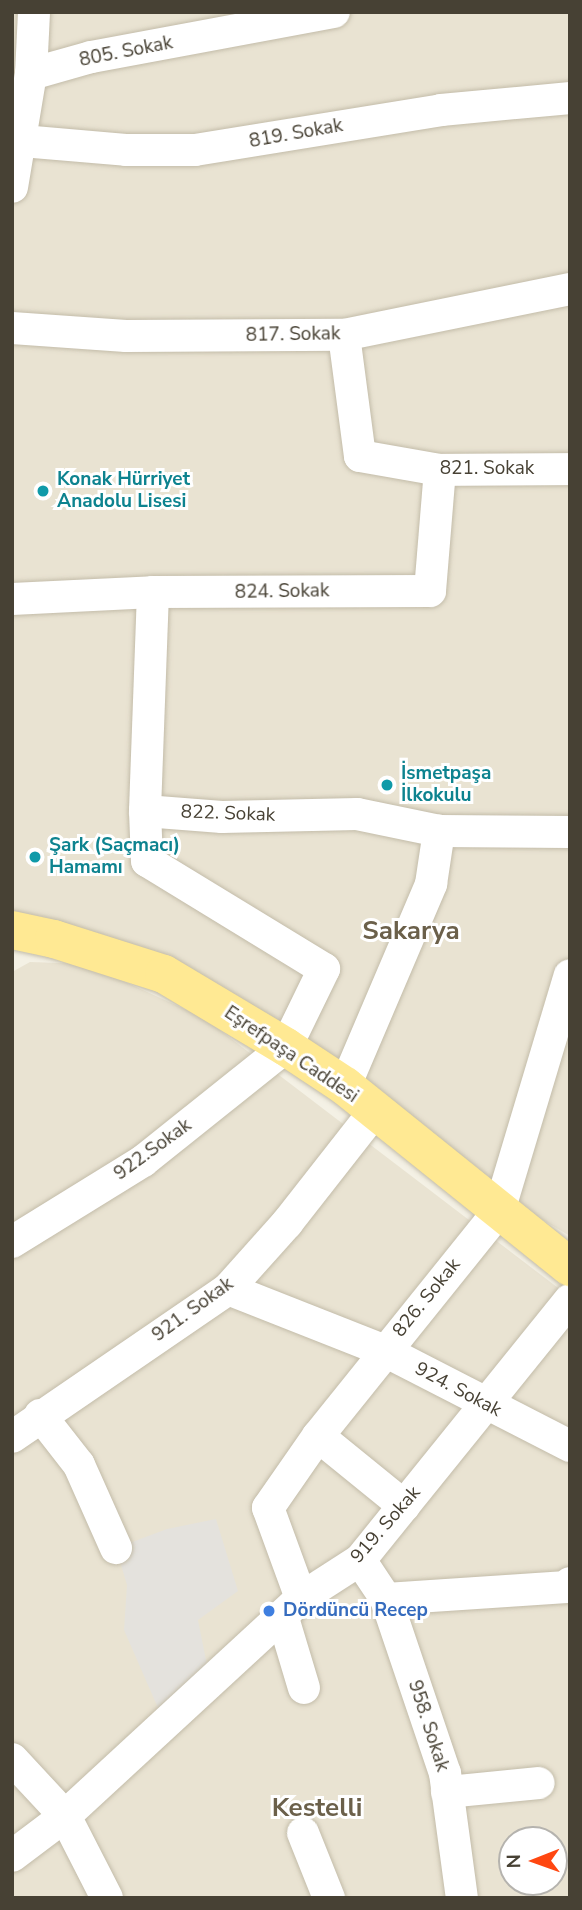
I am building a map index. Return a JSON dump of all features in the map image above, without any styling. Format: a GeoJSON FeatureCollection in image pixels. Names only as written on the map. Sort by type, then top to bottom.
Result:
{"type":"FeatureCollection","features":[{"type":"Feature","properties":{"kind":"main road","name":"Eşrefpaşa Caddesi"},"geometry":{"type":"LineString","coordinates":[[12,930],[54,939],[164,974],[286,1047],[345,1086],[570,1267]]}},
{"type":"Feature","properties":{"kind":"street"},"geometry":{"type":"LineString","coordinates":[[12,187],[22,141],[31,74],[34,12]]}},
{"type":"Feature","properties":{"kind":"street","name":"805. Sokak"},"geometry":{"type":"LineString","coordinates":[[31,74],[91,57],[334,12]]}},
{"type":"Feature","properties":{"kind":"street","name":"819. Sokak"},"geometry":{"type":"LineString","coordinates":[[22,141],[126,150],[195,150],[442,110],[570,98]]}},
{"type":"Feature","properties":{"kind":"street","name":"817. Sokak"},"geometry":{"type":"LineString","coordinates":[[12,328],[126,336],[344,335],[570,289]]}},
{"type":"Feature","properties":{"kind":"street","name":"821. Sokak"},"geometry":{"type":"LineString","coordinates":[[344,335],[360,456],[440,470],[570,469]]}},
{"type":"Feature","properties":{"kind":"street","name":"824. Sokak"},"geometry":{"type":"LineString","coordinates":[[12,599],[153,592],[430,591],[440,470]]}},
{"type":"Feature","properties":{"kind":"street"},"geometry":{"type":"LineString","coordinates":[[153,592],[145,811],[147,861],[324,969],[286,1047]]}},
{"type":"Feature","properties":{"kind":"street","name":"822. Sokak"},"geometry":{"type":"LineString","coordinates":[[145,811],[196,812],[222,817],[357,814],[439,831],[570,832]]}},
{"type":"Feature","properties":{"kind":"street"},"geometry":{"type":"LineString","coordinates":[[345,1086],[431,884],[439,831]]}},
{"type":"Feature","properties":{"kind":"street","name":"826. Sokak"},"geometry":{"type":"LineString","coordinates":[[292,1608],[268,1508],[318,1436],[499,1211],[570,975]]}},
{"type":"Feature","properties":{"kind":"street","name":"922.Sokak"},"geometry":{"type":"LineString","coordinates":[[12,1242],[143,1161],[286,1047]]}},
{"type":"Feature","properties":{"kind":"street","name":"921. Sokak"},"geometry":{"type":"LineString","coordinates":[[12,1437],[40,1415],[228,1289],[374,1112]]}},
{"type":"Feature","properties":{"kind":"street","name":"924. Sokak"},"geometry":{"type":"LineString","coordinates":[[228,1289],[385,1350],[486,1406],[570,1446]]}},
{"type":"Feature","properties":{"kind":"street","name":"919. Sokak"},"geometry":{"type":"LineString","coordinates":[[12,1856],[65,1816],[292,1608],[360,1560],[570,1300]]}},
{"type":"Feature","properties":{"kind":"street"},"geometry":{"type":"LineString","coordinates":[[40,1415],[79,1465],[116,1548]]}},
{"type":"Feature","properties":{"kind":"street"},"geometry":{"type":"LineString","coordinates":[[318,1436],[404,1506]]}},
{"type":"Feature","properties":{"kind":"street","name":"958. Sokak"},"geometry":{"type":"LineString","coordinates":[[360,1560],[386,1599],[446,1773],[462,1898]]}},
{"type":"Feature","properties":{"kind":"street"},"geometry":{"type":"LineString","coordinates":[[386,1599],[568,1587],[570,1583]]}},
{"type":"Feature","properties":{"kind":"street"},"geometry":{"type":"LineString","coordinates":[[292,1608],[304,1688]]}},
{"type":"Feature","properties":{"kind":"street"},"geometry":{"type":"LineString","coordinates":[[12,1759],[65,1816],[107,1898]]}},
{"type":"Feature","properties":{"kind":"street"},"geometry":{"type":"LineString","coordinates":[[447,1792],[540,1783]]}},
{"type":"Feature","properties":{"kind":"street"},"geometry":{"type":"LineString","coordinates":[[303,1833],[329,1898]]}},
{"type":"Feature","properties":{"kind":"shaded area"},"geometry":{"type":"Polygon","coordinates":[[[12,12],[570,12],[570,1236],[405,1138],[209,1005],[86,955],[12,950],[12,12]]]}},
{"type":"Feature","properties":{"kind":"shaded area"},"geometry":{"type":"Polygon","coordinates":[[[30,962],[86,964],[204,1018],[570,1297],[570,1898],[12,1898],[12,972],[30,962]]]}},
{"type":"Feature","properties":{"kind":"shaded area"},"geometry":{"type":"Polygon","coordinates":[[[216,1519],[238,1591],[198,1620],[207,1665],[158,1708],[124,1630],[127,1585],[116,1548],[167,1529],[216,1519]]]}},
{"type":"Feature","properties":{"kind":"place","name":"Konak Hürriyet Anadolu Lisesi"},"geometry":{"type":"Point","coordinates":[43,491]}},
{"type":"Feature","properties":{"kind":"place","name":"İsmetpaşa İlkokulu"},"geometry":{"type":"Point","coordinates":[387,785]}},
{"type":"Feature","properties":{"kind":"place","name":"Şark (Saçmacı) Hamamı"},"geometry":{"type":"Point","coordinates":[35,857]}},
{"type":"Feature","properties":{"kind":"place","name":"Dördüncü Recep"},"geometry":{"type":"Point","coordinates":[269,1611]}},
{"type":"Feature","properties":{"kind":"district","name":"Sakarya"},"geometry":{"type":"Point","coordinates":[411,931]}},
{"type":"Feature","properties":{"kind":"district","name":"Kestelli"},"geometry":{"type":"Point","coordinates":[317,1808]}}]}
